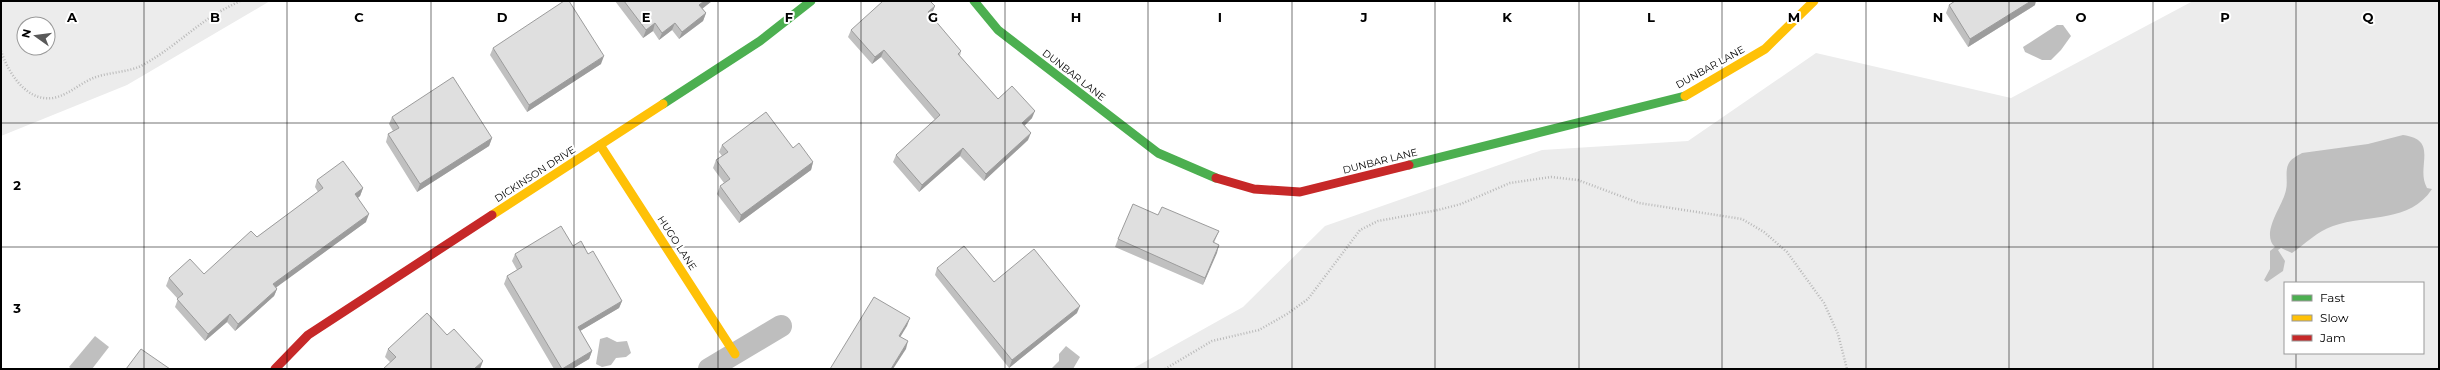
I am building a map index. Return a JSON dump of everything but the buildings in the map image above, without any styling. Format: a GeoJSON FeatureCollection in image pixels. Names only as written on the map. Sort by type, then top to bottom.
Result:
{"type":"FeatureCollection","features":[{"type":"Feature","properties":{"kind":"street","name":"DICKINSON DRIVE"},"geometry":{"type":"LineString","coordinates":[[275,369],[308,335],[449,245],[760,41],[811,1]]}},
{"type":"Feature","properties":{"kind":"street","name":"DUNBAR LANE"},"geometry":{"type":"LineString","coordinates":[[974,1],[998,30],[1158,153],[1209,176],[1254,189],[1300,192],[1683,97],[1765,49],[1814,1]]}},
{"type":"Feature","properties":{"kind":"street","name":"HUGO LANE"},"geometry":{"type":"LineString","coordinates":[[600,145],[735,354]]}},
{"type":"Feature","properties":{"kind":"street"},"geometry":{"type":"LineString","coordinates":[[709,369],[781,326]]}},
{"type":"Feature","properties":{"kind":"path"},"geometry":{"type":"LineString","coordinates":[[1,51],[7,68],[16,82],[35,95],[52,98],[72,91],[91,79],[138,67],[164,53],[206,20],[240,1]]}},
{"type":"Feature","properties":{"kind":"path"},"geometry":{"type":"LineString","coordinates":[[1166,369],[1212,341],[1259,330],[1287,314],[1308,299],[1349,242],[1360,230],[1378,221],[1438,210],[1461,204],[1510,183],[1551,177],[1578,180],[1639,203],[1742,219],[1764,232],[1787,252],[1824,303],[1838,334],[1847,369]]}},
{"type":"Feature","properties":{"kind":"shaded area"},"geometry":{"type":"Polygon","coordinates":[[[1,1],[270,1],[127,85],[1,136],[1,1]]]}},
{"type":"Feature","properties":{"kind":"shaded area"},"geometry":{"type":"Polygon","coordinates":[[[2193,1],[2439,1],[2439,369],[1132,369],[1243,307],[1325,226],[1542,150],[1688,141],[1816,53],[2011,98],[2193,1]]]}},
{"type":"Feature","properties":{"kind":"shaded area"},"geometry":{"type":"Polygon","coordinates":[[[2057,25],[2063,25],[2071,36],[2061,50],[2051,60],[2042,60],[2025,52],[2023,47],[2057,25]]]}},
{"type":"Feature","properties":{"kind":"shaded area"},"geometry":{"type":"Polygon","coordinates":[[[2403,135],[2421,142],[2424,148],[2424,180],[2427,188],[2432,189],[2423,200],[2412,207],[2387,216],[2346,222],[2327,228],[2292,253],[2281,248],[2278,250],[2285,261],[2283,271],[2267,282],[2264,280],[2270,269],[2270,251],[2275,247],[2271,241],[2271,227],[2286,190],[2287,168],[2290,161],[2302,153],[2368,144],[2403,135]]]}},
{"type":"Feature","properties":{"kind":"shaded area"},"geometry":{"type":"Polygon","coordinates":[[[95,336],[109,347],[92,369],[72,369],[69,367],[95,336]]]}},
{"type":"Feature","properties":{"kind":"shaded area"},"geometry":{"type":"Polygon","coordinates":[[[607,337],[617,342],[627,341],[631,353],[626,357],[616,358],[611,365],[602,367],[596,364],[600,339],[607,337]]]}},
{"type":"Feature","properties":{"kind":"shaded area"},"geometry":{"type":"Polygon","coordinates":[[[1066,346],[1080,357],[1073,369],[1051,369],[1059,361],[1059,354],[1066,346]]]}},
{"type":"Feature","properties":{"kind":"traffic: fast"},"geometry":{"type":"LineString","coordinates":[[663,104],[760,41],[811,1]]}},
{"type":"Feature","properties":{"kind":"traffic: fast"},"geometry":{"type":"LineString","coordinates":[[974,1],[998,30],[1158,153],[1216,178]]}},
{"type":"Feature","properties":{"kind":"traffic: fast"},"geometry":{"type":"LineString","coordinates":[[1409,165],[1685,96]]}},
{"type":"Feature","properties":{"kind":"traffic: slow"},"geometry":{"type":"LineString","coordinates":[[1685,96],[1765,49],[1814,1]]}},
{"type":"Feature","properties":{"kind":"traffic: slow"},"geometry":{"type":"LineString","coordinates":[[492,215],[663,104]]}},
{"type":"Feature","properties":{"kind":"traffic: slow"},"geometry":{"type":"LineString","coordinates":[[600,145],[735,354]]}},
{"type":"Feature","properties":{"kind":"traffic: jam"},"geometry":{"type":"LineString","coordinates":[[1216,178],[1254,189],[1300,192],[1409,165]]}},
{"type":"Feature","properties":{"kind":"traffic: jam"},"geometry":{"type":"LineString","coordinates":[[275,369],[308,335],[492,215]]}}]}
